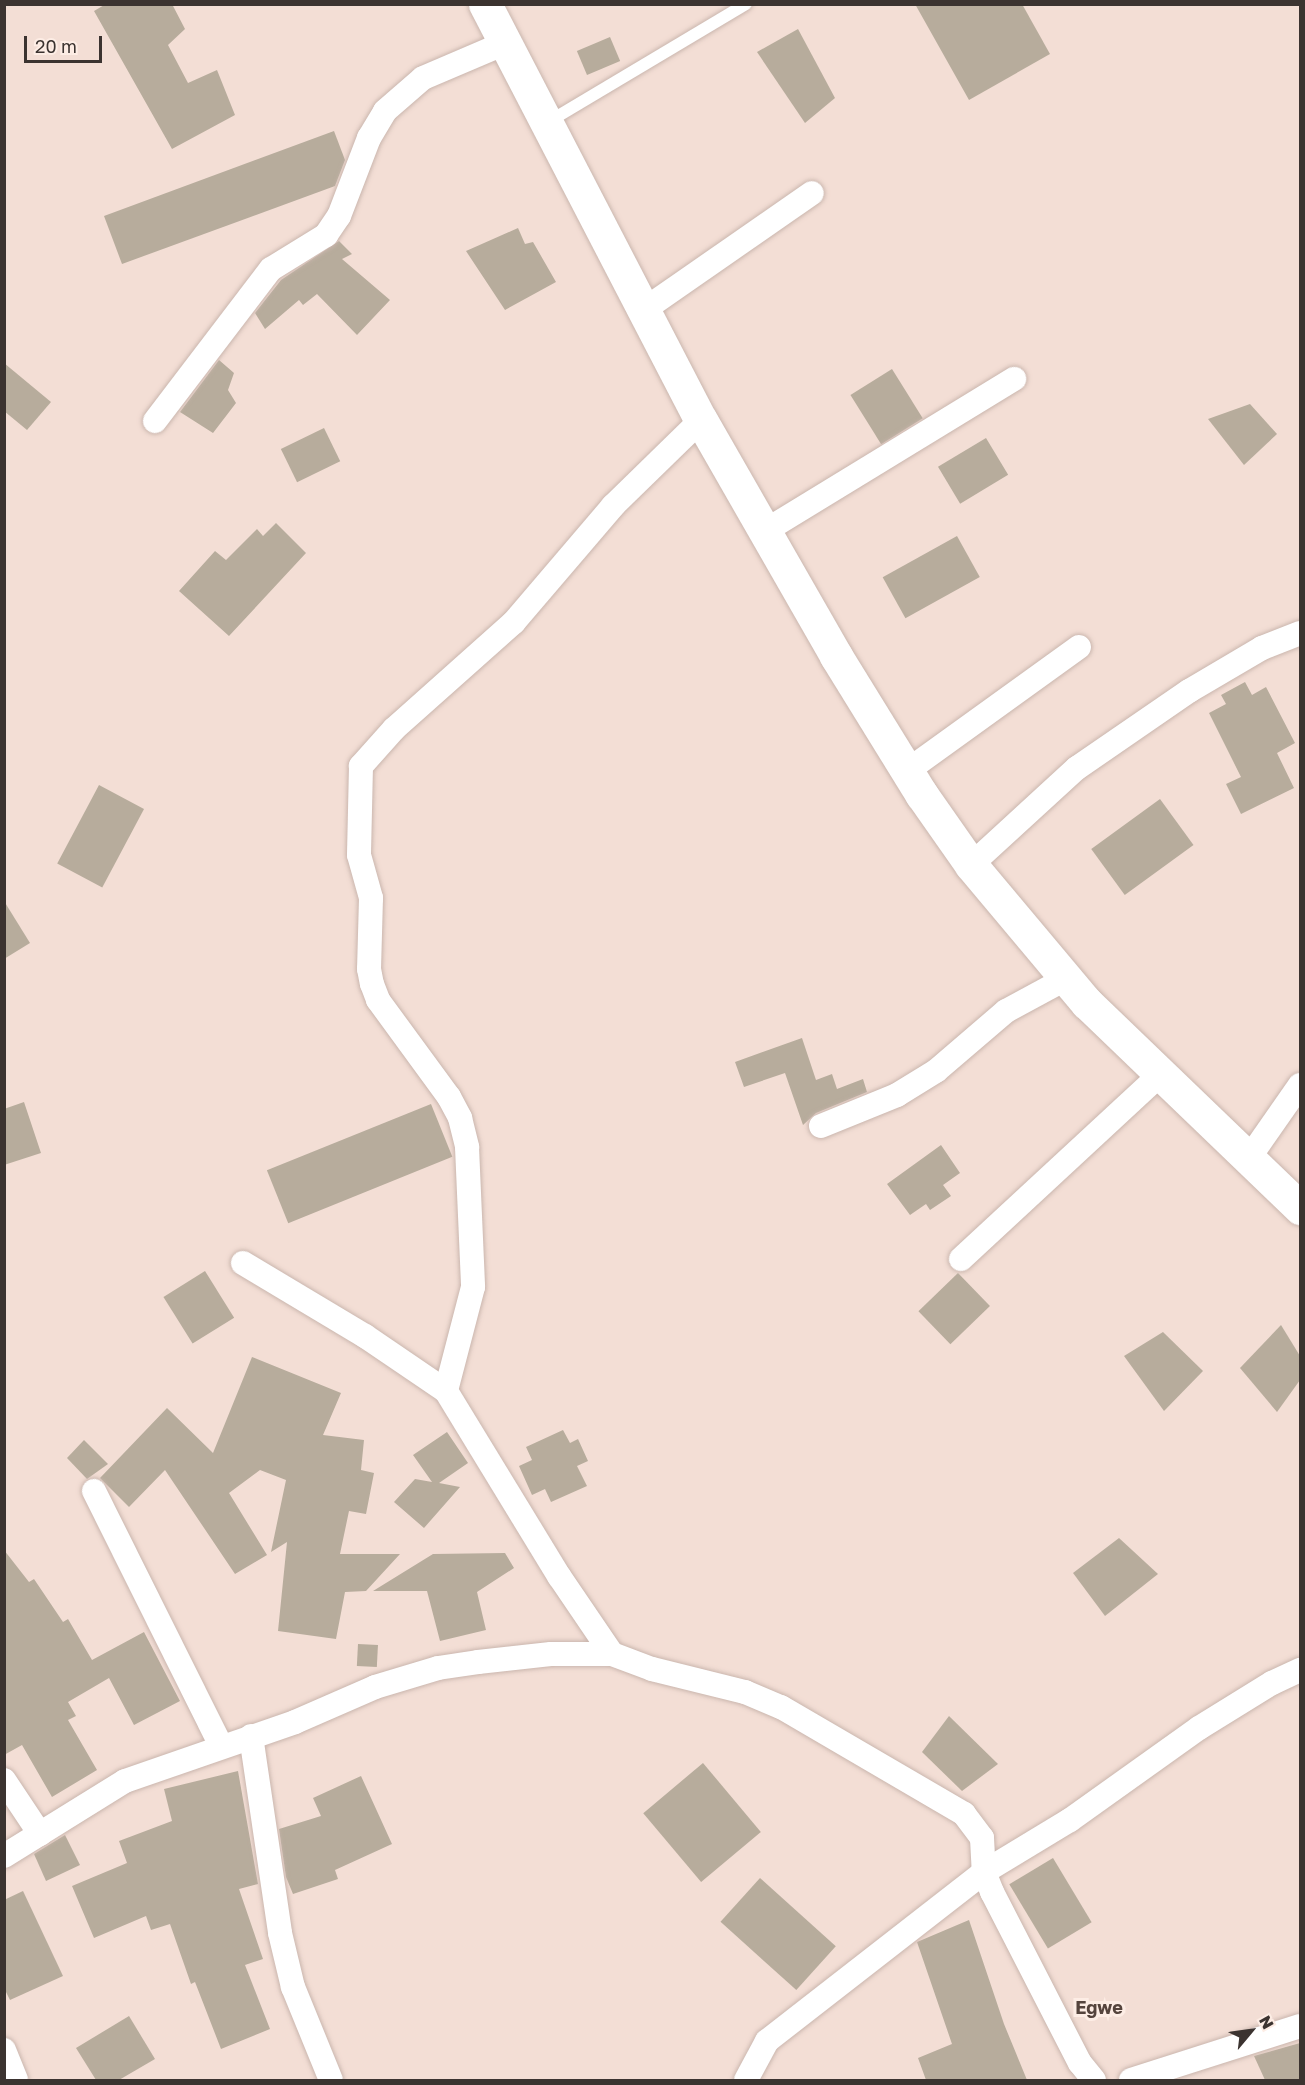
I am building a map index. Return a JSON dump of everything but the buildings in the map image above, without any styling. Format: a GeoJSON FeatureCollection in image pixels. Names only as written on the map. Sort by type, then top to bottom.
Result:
{"type":"FeatureCollection","features":[{"type":"Feature","properties":{"kind":"street"},"geometry":{"type":"LineString","coordinates":[[485,4],[701,420],[907,771],[971,865],[1087,1003],[1300,1208]]}},
{"type":"Feature","properties":{"kind":"street"},"geometry":{"type":"LineString","coordinates":[[155,421],[271,269],[326,236],[339,216],[369,138],[385,111],[423,78],[505,43]]}},
{"type":"Feature","properties":{"kind":"street"},"geometry":{"type":"LineString","coordinates":[[645,309],[812,193]]}},
{"type":"Feature","properties":{"kind":"street"},"geometry":{"type":"LineString","coordinates":[[765,531],[1014,379]]}},
{"type":"Feature","properties":{"kind":"street"},"geometry":{"type":"LineString","coordinates":[[446,1391],[473,1287],[467,1147],[460,1118],[449,1097],[378,1000],[372,984],[369,969],[371,898],[359,855],[361,766],[394,729],[514,622],[613,506],[701,420]]}},
{"type":"Feature","properties":{"kind":"street"},"geometry":{"type":"LineString","coordinates":[[971,865],[1077,768],[1189,691],[1262,648],[1300,633]]}},
{"type":"Feature","properties":{"kind":"street"},"geometry":{"type":"LineString","coordinates":[[907,771],[1079,647]]}},
{"type":"Feature","properties":{"kind":"street"},"geometry":{"type":"LineString","coordinates":[[821,1126],[897,1095],[926,1077],[1006,1011],[1066,978]]}},
{"type":"Feature","properties":{"kind":"street"},"geometry":{"type":"LineString","coordinates":[[961,1259],[1161,1074]]}},
{"type":"Feature","properties":{"kind":"street"},"geometry":{"type":"LineString","coordinates":[[1249,1158],[1300,1085]]}},
{"type":"Feature","properties":{"kind":"street"},"geometry":{"type":"LineString","coordinates":[[243,1263],[365,1336],[446,1391],[559,1576],[612,1654]]}},
{"type":"Feature","properties":{"kind":"street"},"geometry":{"type":"LineString","coordinates":[[94,1491],[221,1746]]}},
{"type":"Feature","properties":{"kind":"street"},"geometry":{"type":"LineString","coordinates":[[4,1856],[125,1780],[295,1722],[375,1687],[438,1668],[551,1654],[612,1654],[652,1669],[745,1692],[781,1707],[846,1747],[939,1797],[964,1814],[982,1838],[984,1872],[1080,2063],[1094,2080]]}},
{"type":"Feature","properties":{"kind":"street"},"geometry":{"type":"LineString","coordinates":[[746,2080],[767,2041],[984,1872],[1078,1814],[1199,1728],[1272,1683],[1300,1670]]}},
{"type":"Feature","properties":{"kind":"street"},"geometry":{"type":"LineString","coordinates":[[251,1736],[283,1944],[293,1987],[331,2080]]}},
{"type":"Feature","properties":{"kind":"street"},"geometry":{"type":"LineString","coordinates":[[4,1780],[40,1834]]}},
{"type":"Feature","properties":{"kind":"street"},"geometry":{"type":"LineString","coordinates":[[1131,2080],[1300,2026]]}},
{"type":"Feature","properties":{"kind":"street"},"geometry":{"type":"LineString","coordinates":[[4,2050],[16,2080]]}},
{"type":"Feature","properties":{"kind":"lane"},"geometry":{"type":"LineString","coordinates":[[547,123],[746,4]]}},
{"type":"Feature","properties":{"kind":"district","name":"Egwe"},"geometry":{"type":"Point","coordinates":[1099,2007]}}]}
